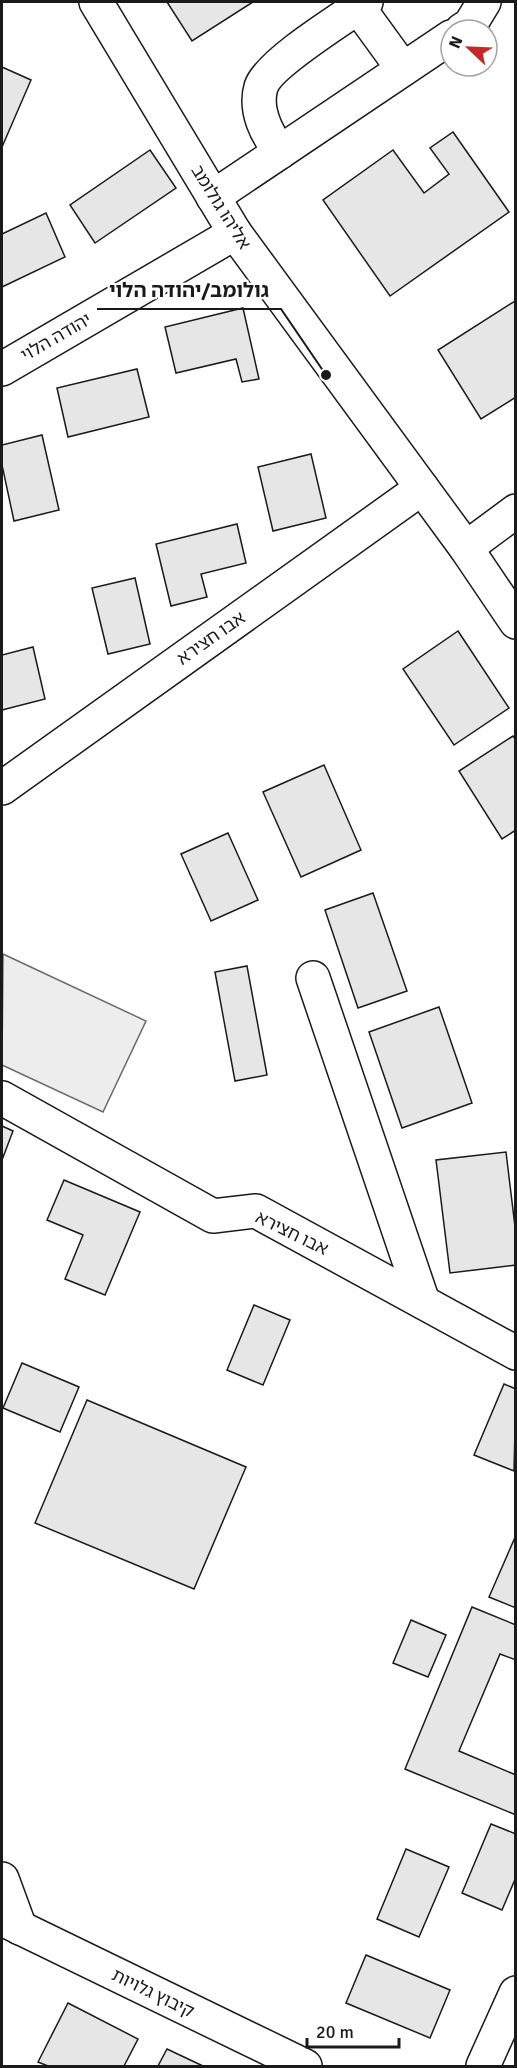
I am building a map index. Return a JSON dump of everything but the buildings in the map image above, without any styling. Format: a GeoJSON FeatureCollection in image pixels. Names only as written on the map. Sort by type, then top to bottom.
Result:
{"type":"FeatureCollection","features":[{"type":"Feature","properties":{"kind":"street","name":"אליהו גולומב"},"geometry":{"type":"LineString","coordinates":[[96,2],[235,233],[466,548],[516,622]]}},
{"type":"Feature","properties":{"kind":"street"},"geometry":{"type":"LineString","coordinates":[[474,18],[484,2]]}},
{"type":"Feature","properties":{"kind":"street"},"geometry":{"type":"LineString","coordinates":[[280,152],[266,132],[260,110],[261,86],[277,65],[362,4],[404,69]]}},
{"type":"Feature","properties":{"kind":"street"},"geometry":{"type":"LineString","coordinates":[[213,197],[439,45]]}},
{"type":"Feature","properties":{"kind":"street","name":"יהודה הלוי"},"geometry":{"type":"LineString","coordinates":[[2,369],[235,233]]}},
{"type":"Feature","properties":{"kind":"street","name":"אבו חצירא"},"geometry":{"type":"LineString","coordinates":[[2,788],[422,488]]}},
{"type":"Feature","properties":{"kind":"street"},"geometry":{"type":"LineString","coordinates":[[466,548],[516,511]]}},
{"type":"Feature","properties":{"kind":"street"},"geometry":{"type":"LineString","coordinates":[[314,978],[423,1302]]}},
{"type":"Feature","properties":{"kind":"street","name":"אבו חצירא"},"geometry":{"type":"LineString","coordinates":[[2,1098],[213,1216],[256,1211],[516,1353]]}},
{"type":"Feature","properties":{"kind":"street"},"geometry":{"type":"LineString","coordinates":[[2,1879],[11,1923]]}},
{"type":"Feature","properties":{"kind":"street","name":"קיבוץ גלויות"},"geometry":{"type":"LineString","coordinates":[[11,1923],[305,2067]]}},
{"type":"Feature","properties":{"kind":"street"},"geometry":{"type":"LineString","coordinates":[[483,2067],[516,1993]]}},
{"type":"Feature","properties":{"kind":"shaded area"},"geometry":{"type":"Polygon","coordinates":[[[3,954],[146,1021],[103,1112],[2,1065],[3,954]]]}},
{"type":"Feature","properties":{"kind":"place","name":"גולומב/יהודה הלוי"},"geometry":{"type":"Point","coordinates":[326,375]}}]}
